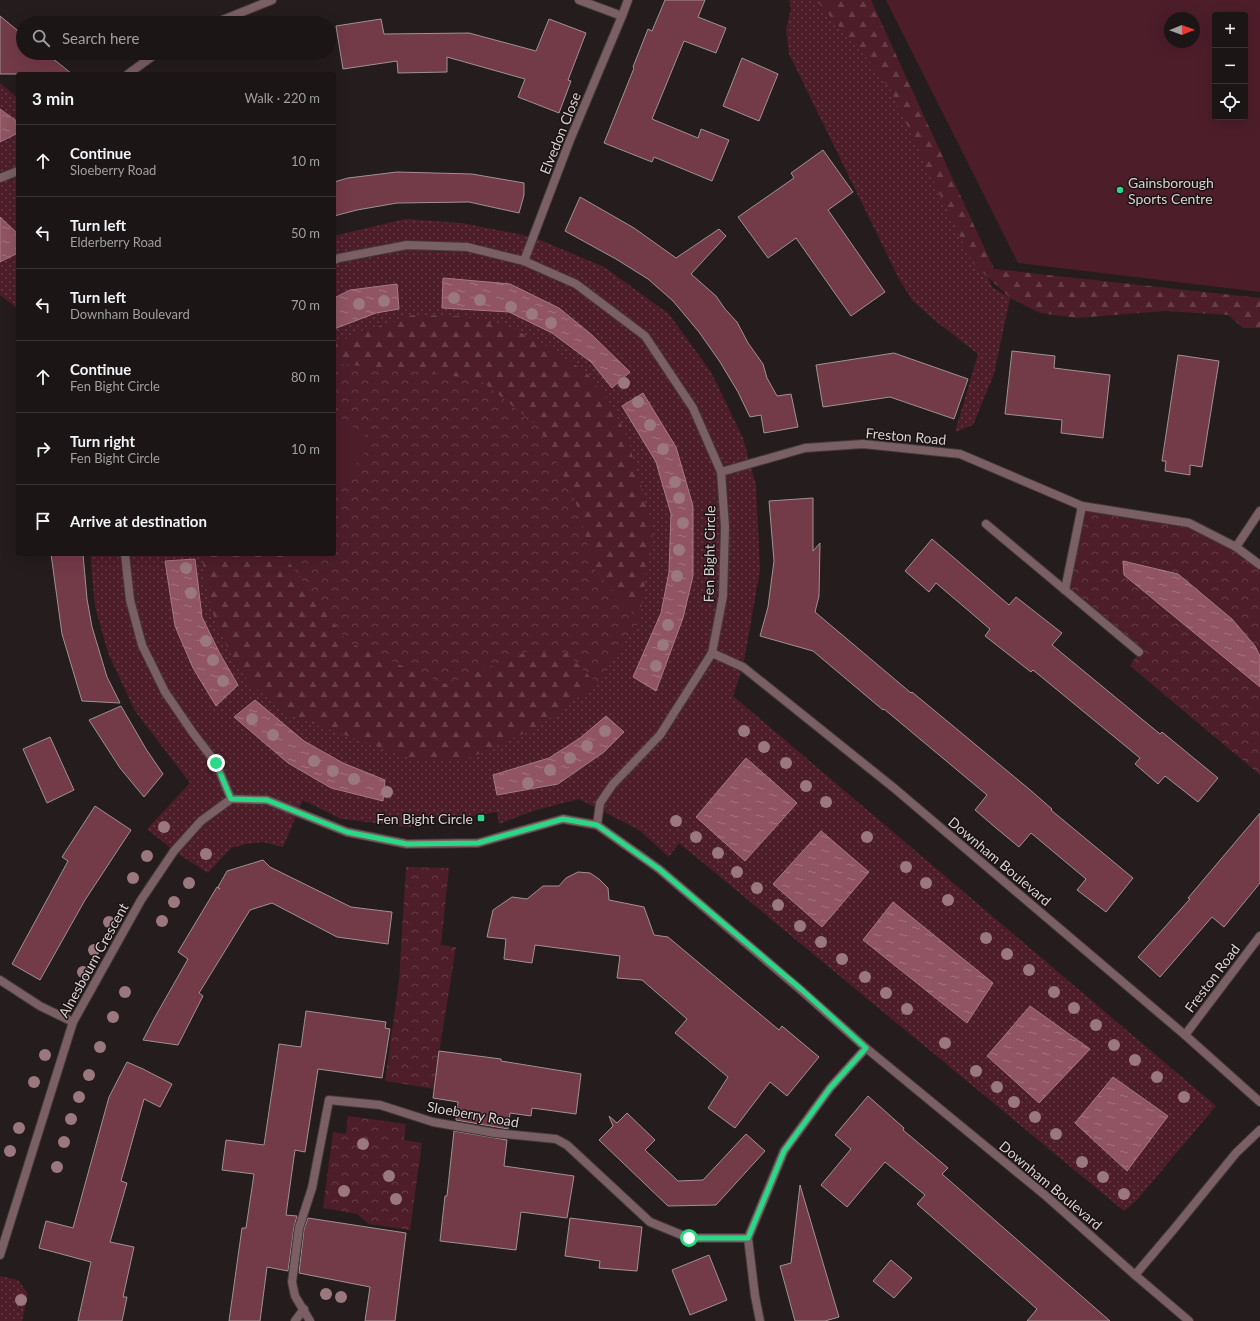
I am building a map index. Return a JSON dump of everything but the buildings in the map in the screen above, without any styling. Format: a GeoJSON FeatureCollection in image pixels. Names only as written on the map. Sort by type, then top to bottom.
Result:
{"type":"FeatureCollection","features":[{"type":"Feature","properties":{"kind":"street"},"geometry":{"type":"LineString","coordinates":[[232,16],[272,0]]}},
{"type":"Feature","properties":{"kind":"street"},"geometry":{"type":"LineString","coordinates":[[579,0],[622,16]]}},
{"type":"Feature","properties":{"kind":"street","name":"Elvedon Close"},"geometry":{"type":"LineString","coordinates":[[524,261],[570,140],[628,0]]}},
{"type":"Feature","properties":{"kind":"street"},"geometry":{"type":"LineString","coordinates":[[131,72],[147,60]]}},
{"type":"Feature","properties":{"kind":"street"},"geometry":{"type":"LineString","coordinates":[[0,178],[16,172]]}},
{"type":"Feature","properties":{"kind":"street","name":"Fen Bight Circle"},"geometry":{"type":"LineString","coordinates":[[336,259],[407,244],[467,247],[524,261],[576,284],[645,336],[693,408],[721,472],[725,527],[723,596],[712,653],[660,735],[613,784],[600,803],[597,825]]}},
{"type":"Feature","properties":{"kind":"street","name":"Freston Road"},"geometry":{"type":"LineString","coordinates":[[721,472],[805,448],[863,444],[960,454],[1082,506],[1189,523],[1236,547],[1260,565]]}},
{"type":"Feature","properties":{"kind":"street"},"geometry":{"type":"LineString","coordinates":[[1065,590],[1082,506]]}},
{"type":"Feature","properties":{"kind":"street"},"geometry":{"type":"LineString","coordinates":[[1236,547],[1260,510]]}},
{"type":"Feature","properties":{"kind":"street"},"geometry":{"type":"LineString","coordinates":[[986,524],[1139,652]]}},
{"type":"Feature","properties":{"kind":"street"},"geometry":{"type":"LineString","coordinates":[[125,556],[130,600],[142,645],[165,692],[216,763],[231,799],[267,800],[347,832],[407,844],[478,843],[563,819],[597,825]]}},
{"type":"Feature","properties":{"kind":"street","name":"Downham Boulevard"},"geometry":{"type":"LineString","coordinates":[[712,653],[743,667],[888,783],[1185,1035],[1260,1102]]}},
{"type":"Feature","properties":{"kind":"street","name":"Alnesbourn Crescent"},"geometry":{"type":"LineString","coordinates":[[0,1255],[73,1022],[141,900],[174,851],[201,821],[231,799]]}},
{"type":"Feature","properties":{"kind":"street","name":"Downham Boulevard"},"geometry":{"type":"LineString","coordinates":[[597,825],[659,869],[802,990],[866,1048],[1046,1196],[1189,1321]]}},
{"type":"Feature","properties":{"kind":"street","name":"Freston Road"},"geometry":{"type":"LineString","coordinates":[[1185,1035],[1260,936]]}},
{"type":"Feature","properties":{"kind":"street"},"geometry":{"type":"LineString","coordinates":[[0,980],[40,1006],[73,1022]]}},
{"type":"Feature","properties":{"kind":"street"},"geometry":{"type":"LineString","coordinates":[[760,1321],[755,1296],[748,1238],[784,1151],[830,1088],[866,1048]]}},
{"type":"Feature","properties":{"kind":"street","name":"Sloeberry Road"},"geometry":{"type":"LineString","coordinates":[[310,1321],[295,1296],[292,1282],[300,1228],[312,1188],[329,1100],[380,1105],[433,1122],[495,1133],[556,1139],[567,1145],[650,1222],[689,1238],[748,1238]]}},
{"type":"Feature","properties":{"kind":"street"},"geometry":{"type":"LineString","coordinates":[[1135,1275],[1236,1153],[1260,1130]]}},
{"type":"Feature","properties":{"kind":"street"},"geometry":{"type":"LineString","coordinates":[[295,1321],[304,1309]]}},
{"type":"Feature","properties":{"kind":"green space"},"geometry":{"type":"Polygon","coordinates":[[[789,0],[836,0],[936,157],[992,287],[1010,298],[994,374],[973,425],[955,432],[978,354],[933,319],[913,301],[900,281],[789,54],[786,29],[791,9],[789,0]]]}},
{"type":"Feature","properties":{"kind":"green space"},"geometry":{"type":"Polygon","coordinates":[[[816,0],[871,0],[994,269],[1260,298],[1260,328],[1243,328],[1228,315],[1165,311],[1077,318],[1040,313],[1010,298],[972,262],[891,91],[876,69],[816,0]]]}},
{"type":"Feature","properties":{"kind":"green space","name":"Gainsborough Sports Centre"},"geometry":{"type":"Polygon","coordinates":[[[886,0],[1260,0],[1260,292],[1018,263],[886,0]]]}},
{"type":"Feature","properties":{"kind":"green space"},"geometry":{"type":"Polygon","coordinates":[[[0,83],[16,96],[16,307],[0,295],[0,83]]]}},
{"type":"Feature","properties":{"kind":"green space"},"geometry":{"type":"Polygon","coordinates":[[[405,219],[462,223],[533,237],[604,267],[669,314],[711,372],[743,438],[756,485],[760,570],[743,667],[733,696],[1216,1106],[1136,1201],[1124,1211],[679,843],[669,857],[639,830],[579,799],[536,810],[499,824],[497,812],[460,818],[424,818],[410,827],[341,819],[303,800],[283,847],[263,842],[231,848],[208,873],[174,851],[147,829],[190,783],[135,711],[108,653],[95,606],[90,556],[336,556],[336,236],[405,219]]]}},
{"type":"Feature","properties":{"kind":"green space"},"geometry":{"type":"Polygon","coordinates":[[[413,315],[461,316],[510,327],[546,346],[586,372],[610,403],[627,436],[653,530],[639,621],[595,570],[574,497],[385,370],[336,363],[336,343],[356,334],[413,315]]]}},
{"type":"Feature","properties":{"kind":"green space"},"geometry":{"type":"Polygon","coordinates":[[[336,363],[479,379],[539,427],[574,497],[595,570],[639,621],[597,684],[567,653],[531,650],[447,684],[348,642],[284,556],[336,556],[336,363]]]}},
{"type":"Feature","properties":{"kind":"green space"},"geometry":{"type":"Polygon","coordinates":[[[336,414],[373,441],[336,490],[336,414]]]}},
{"type":"Feature","properties":{"kind":"green space"},"geometry":{"type":"Polygon","coordinates":[[[1082,506],[1189,523],[1260,565],[1260,775],[1130,666],[1139,652],[1065,590],[1082,506]]]}},
{"type":"Feature","properties":{"kind":"green space"},"geometry":{"type":"Polygon","coordinates":[[[202,556],[284,556],[348,642],[447,684],[531,650],[567,653],[597,684],[536,728],[465,760],[415,760],[289,715],[250,684],[231,655],[215,620],[206,586],[202,556]]]}},
{"type":"Feature","properties":{"kind":"green space"},"geometry":{"type":"Polygon","coordinates":[[[406,867],[449,868],[441,945],[456,947],[434,1089],[385,1081],[399,980],[406,867]]]}},
{"type":"Feature","properties":{"kind":"green space"},"geometry":{"type":"Polygon","coordinates":[[[348,1116],[406,1124],[404,1140],[422,1143],[410,1230],[369,1224],[357,1214],[323,1208],[333,1132],[346,1134],[348,1116]]]}},
{"type":"Feature","properties":{"kind":"green space"},"geometry":{"type":"Polygon","coordinates":[[[0,1276],[18,1280],[28,1294],[22,1321],[0,1321],[0,1276]]]}},
{"type":"Feature","properties":{"kind":"water"},"geometry":{"type":"Polygon","coordinates":[[[0,109],[16,121],[16,134],[0,142],[0,109]]]}},
{"type":"Feature","properties":{"kind":"water"},"geometry":{"type":"Polygon","coordinates":[[[0,217],[16,232],[16,254],[0,262],[0,217]]]}},
{"type":"Feature","properties":{"kind":"water"},"geometry":{"type":"Polygon","coordinates":[[[443,278],[510,284],[559,308],[592,335],[630,372],[612,388],[591,362],[552,333],[509,312],[442,308],[443,278]]]}},
{"type":"Feature","properties":{"kind":"water"},"geometry":{"type":"Polygon","coordinates":[[[397,284],[399,309],[376,313],[336,328],[336,297],[350,290],[397,284]]]}},
{"type":"Feature","properties":{"kind":"water"},"geometry":{"type":"Polygon","coordinates":[[[643,393],[676,447],[693,506],[693,576],[683,618],[656,691],[633,677],[661,613],[669,572],[671,514],[656,462],[622,406],[643,393]]]}},
{"type":"Feature","properties":{"kind":"water"},"geometry":{"type":"Polygon","coordinates":[[[195,559],[202,617],[219,652],[238,685],[216,706],[193,668],[175,626],[165,561],[195,559]]]}},
{"type":"Feature","properties":{"kind":"water"},"geometry":{"type":"Polygon","coordinates":[[[1123,561],[1178,574],[1232,619],[1255,646],[1260,656],[1260,687],[1124,575],[1123,561]]]}},
{"type":"Feature","properties":{"kind":"water"},"geometry":{"type":"Polygon","coordinates":[[[255,700],[304,741],[343,763],[385,780],[383,801],[331,788],[288,763],[234,717],[255,700]]]}},
{"type":"Feature","properties":{"kind":"water"},"geometry":{"type":"Polygon","coordinates":[[[606,716],[624,732],[604,752],[558,784],[497,795],[493,775],[549,758],[580,738],[606,716]]]}},
{"type":"Feature","properties":{"kind":"water"},"geometry":{"type":"Polygon","coordinates":[[[746,758],[797,803],[745,861],[696,817],[746,758]]]}},
{"type":"Feature","properties":{"kind":"water"},"geometry":{"type":"Polygon","coordinates":[[[821,831],[869,872],[822,927],[773,884],[821,831]]]}},
{"type":"Feature","properties":{"kind":"water"},"geometry":{"type":"Polygon","coordinates":[[[893,902],[993,983],[967,1023],[863,940],[893,902]]]}},
{"type":"Feature","properties":{"kind":"water"},"geometry":{"type":"Polygon","coordinates":[[[1030,1006],[1090,1049],[1039,1103],[987,1056],[1030,1006]]]}},
{"type":"Feature","properties":{"kind":"water"},"geometry":{"type":"Polygon","coordinates":[[[1113,1077],[1168,1116],[1127,1171],[1075,1123],[1113,1077]]]}},
{"type":"Feature","properties":{"kind":"place","name":"Gainsborough Sports Centre"},"geometry":{"type":"Point","coordinates":[1120,190]}},
{"type":"Feature","properties":{"kind":"place","name":"Fen Bight Circle"},"geometry":{"type":"Point","coordinates":[481,818]}},
{"type":"Feature","properties":{"kind":"route"},"geometry":{"type":"LineString","coordinates":[[216,763],[231,799],[267,800],[347,832],[407,844],[478,843],[563,819],[597,825],[659,869],[802,990],[866,1048],[830,1088],[784,1151],[748,1238],[689,1238]]}}]}
